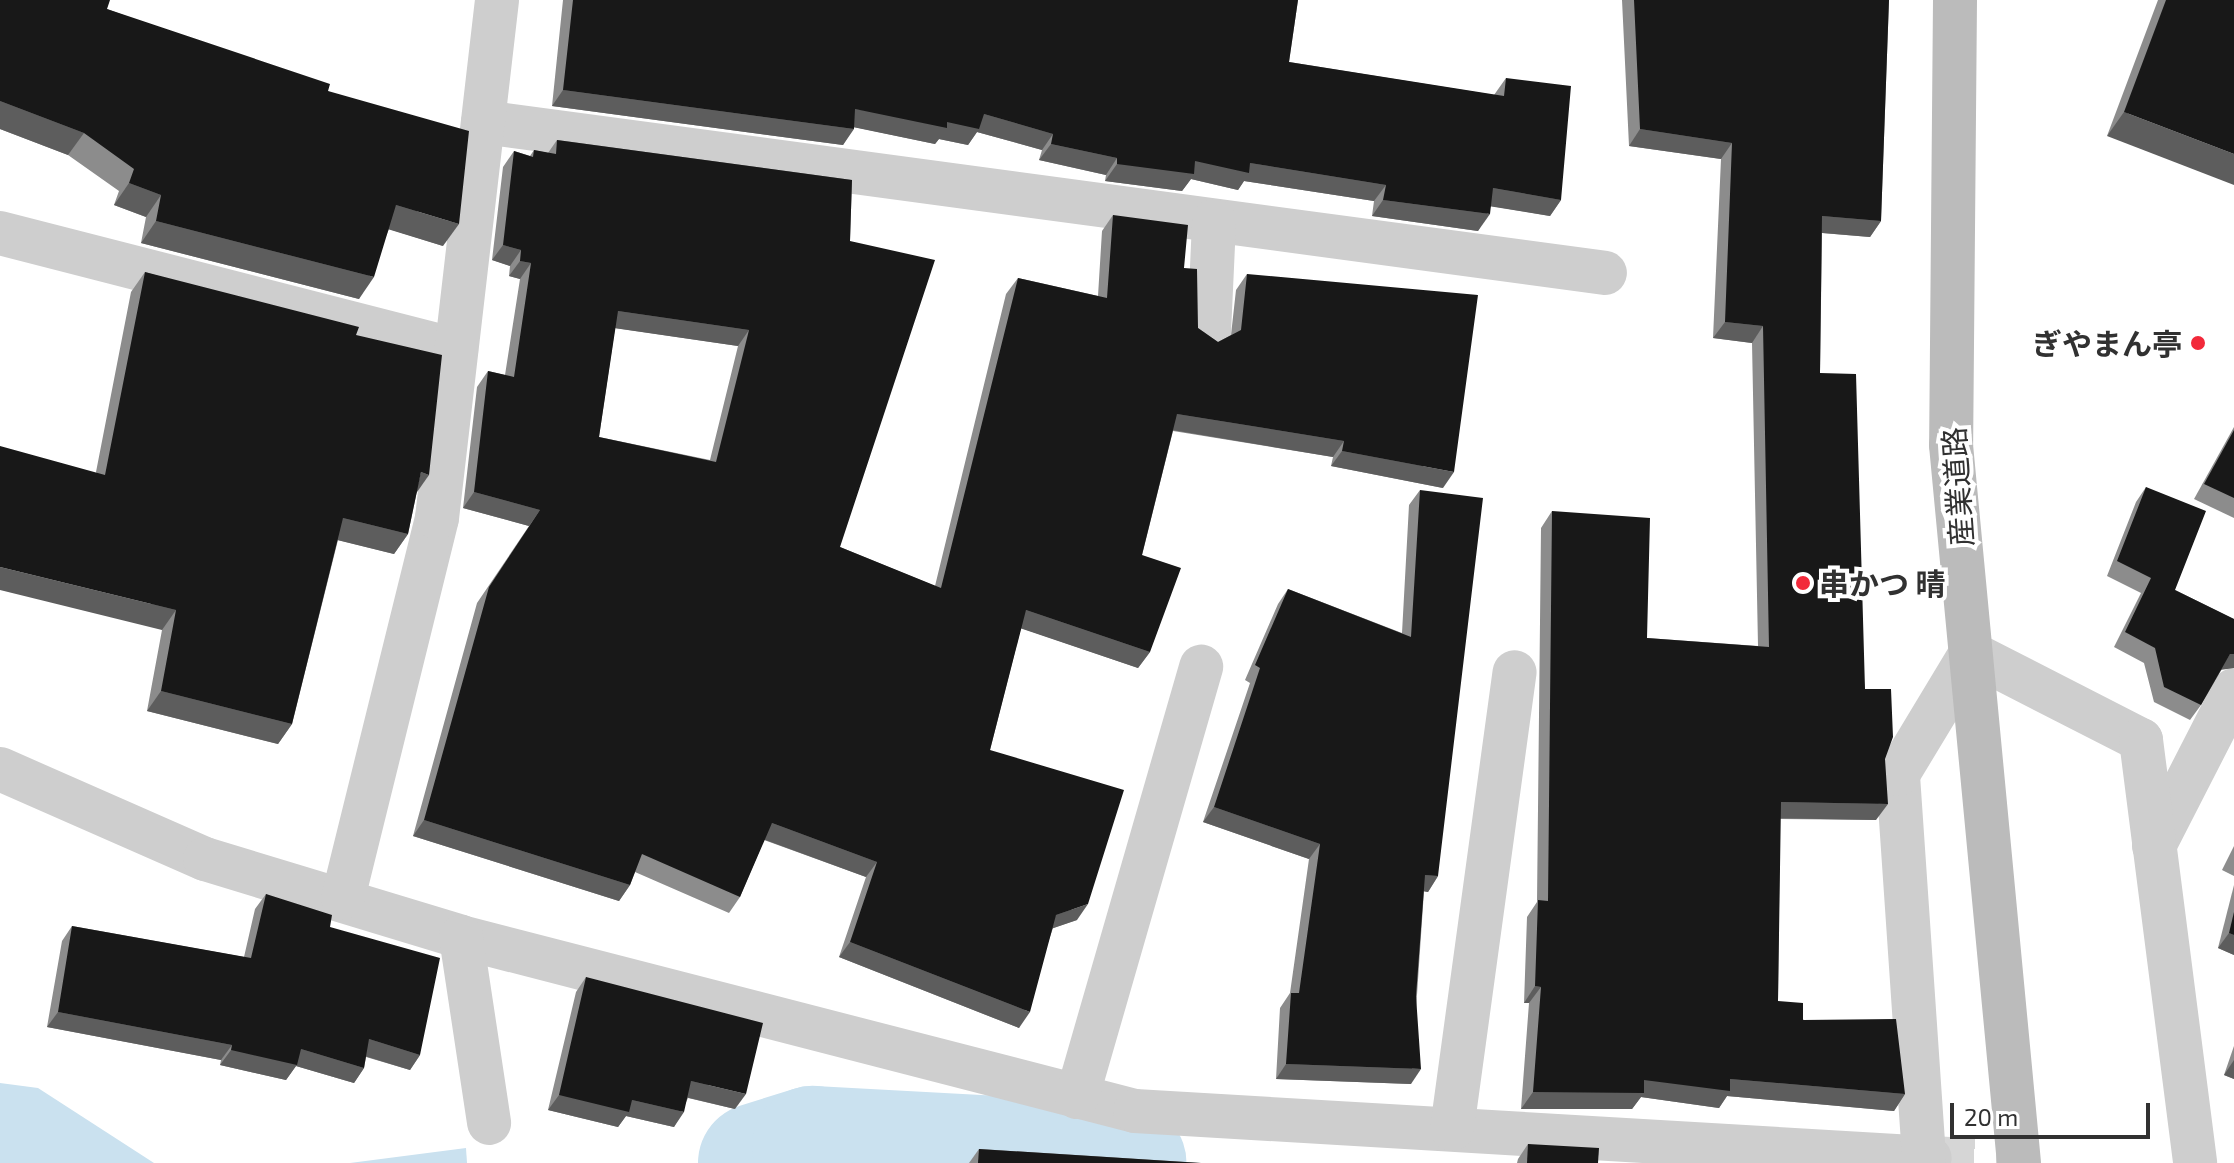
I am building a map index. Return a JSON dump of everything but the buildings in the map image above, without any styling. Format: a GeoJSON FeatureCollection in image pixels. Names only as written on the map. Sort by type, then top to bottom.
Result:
{"type":"FeatureCollection","features":[{"type":"Feature","properties":{"kind":"street"},"geometry":{"type":"LineString","coordinates":[[343,898],[437,518],[497,0]]}},
{"type":"Feature","properties":{"kind":"street","name":"産業道路"},"geometry":{"type":"LineString","coordinates":[[1955,0],[1951,445],[2019,1163]]}},
{"type":"Feature","properties":{"kind":"street"},"geometry":{"type":"LineString","coordinates":[[483,122],[1605,273]]}},
{"type":"Feature","properties":{"kind":"street"},"geometry":{"type":"LineString","coordinates":[[1209,333],[1214,221]]}},
{"type":"Feature","properties":{"kind":"street"},"geometry":{"type":"LineString","coordinates":[[0,233],[456,350]]}},
{"type":"Feature","properties":{"kind":"street"},"geometry":{"type":"LineString","coordinates":[[0,769],[205,859],[343,898],[461,937],[1135,1111],[1927,1157],[1898,774],[1971,653],[2141,740],[2195,1163]]}},
{"type":"Feature","properties":{"kind":"street"},"geometry":{"type":"LineString","coordinates":[[1077,1097],[1201,667]]}},
{"type":"Feature","properties":{"kind":"street"},"geometry":{"type":"LineString","coordinates":[[1452,1129],[1515,672]]}},
{"type":"Feature","properties":{"kind":"street"},"geometry":{"type":"LineString","coordinates":[[2154,846],[2234,690]]}},
{"type":"Feature","properties":{"kind":"street"},"geometry":{"type":"LineString","coordinates":[[461,937],[489,1123]]}},
{"type":"Feature","properties":{"kind":"water"},"geometry":{"type":"Polygon","coordinates":[[[0,1083],[38,1088],[154,1163],[0,1163],[0,1083]]]}},
{"type":"Feature","properties":{"kind":"water"},"geometry":{"type":"Polygon","coordinates":[[[466,1148],[467,1163],[350,1163],[466,1148]]]}},
{"type":"Feature","properties":{"kind":"waterway"},"geometry":{"type":"LineString","coordinates":[[758,1163],[812,1146],[1127,1163]]}},
{"type":"Feature","properties":{"kind":"tunnel"},"geometry":{"type":"LineString","coordinates":[[1930,1158],[2030,1163]]}},
{"type":"Feature","properties":{"kind":"place","name":"ぎやまん亭"},"geometry":{"type":"Point","coordinates":[2198,343]}},
{"type":"Feature","properties":{"kind":"place","name":"串かつ 晴"},"geometry":{"type":"Point","coordinates":[1803,583]}}]}
